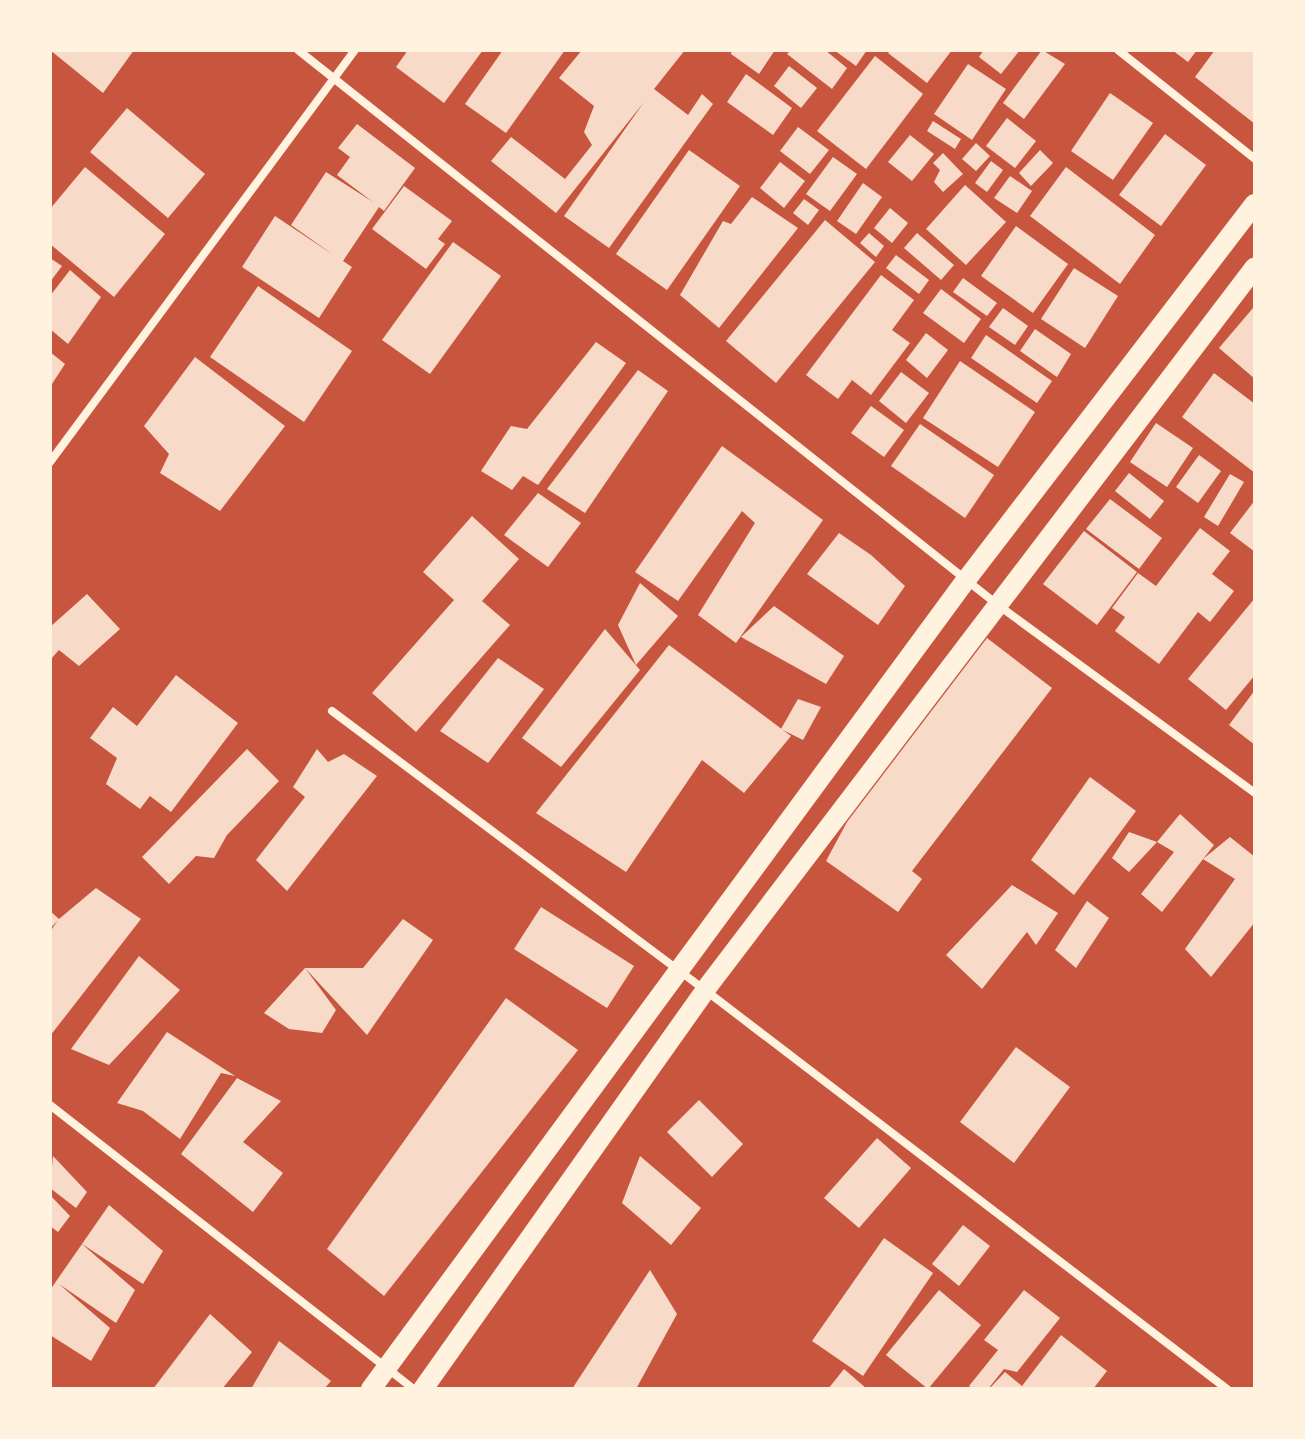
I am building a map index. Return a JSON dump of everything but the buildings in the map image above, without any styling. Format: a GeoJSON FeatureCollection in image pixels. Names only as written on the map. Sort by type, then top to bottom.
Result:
{"type":"FeatureCollection","features":[{"type":"Feature","properties":{"kind":"main road"},"geometry":{"type":"LineString","coordinates":[[371,1389],[966,580],[1255,204]]}},
{"type":"Feature","properties":{"kind":"main road"},"geometry":{"type":"LineString","coordinates":[[423,1389],[705,990],[1255,267]]}},
{"type":"Feature","properties":{"kind":"street"},"geometry":{"type":"LineString","coordinates":[[298,50],[998,605],[1255,793]]}},
{"type":"Feature","properties":{"kind":"street"},"geometry":{"type":"LineString","coordinates":[[50,462],[355,50]]}},
{"type":"Feature","properties":{"kind":"street"},"geometry":{"type":"LineString","coordinates":[[1118,50],[1255,159]]}},
{"type":"Feature","properties":{"kind":"street"},"geometry":{"type":"LineString","coordinates":[[332,711],[678,969],[1227,1389]]}},
{"type":"Feature","properties":{"kind":"street"},"geometry":{"type":"LineString","coordinates":[[50,1105],[414,1389]]}}]}
